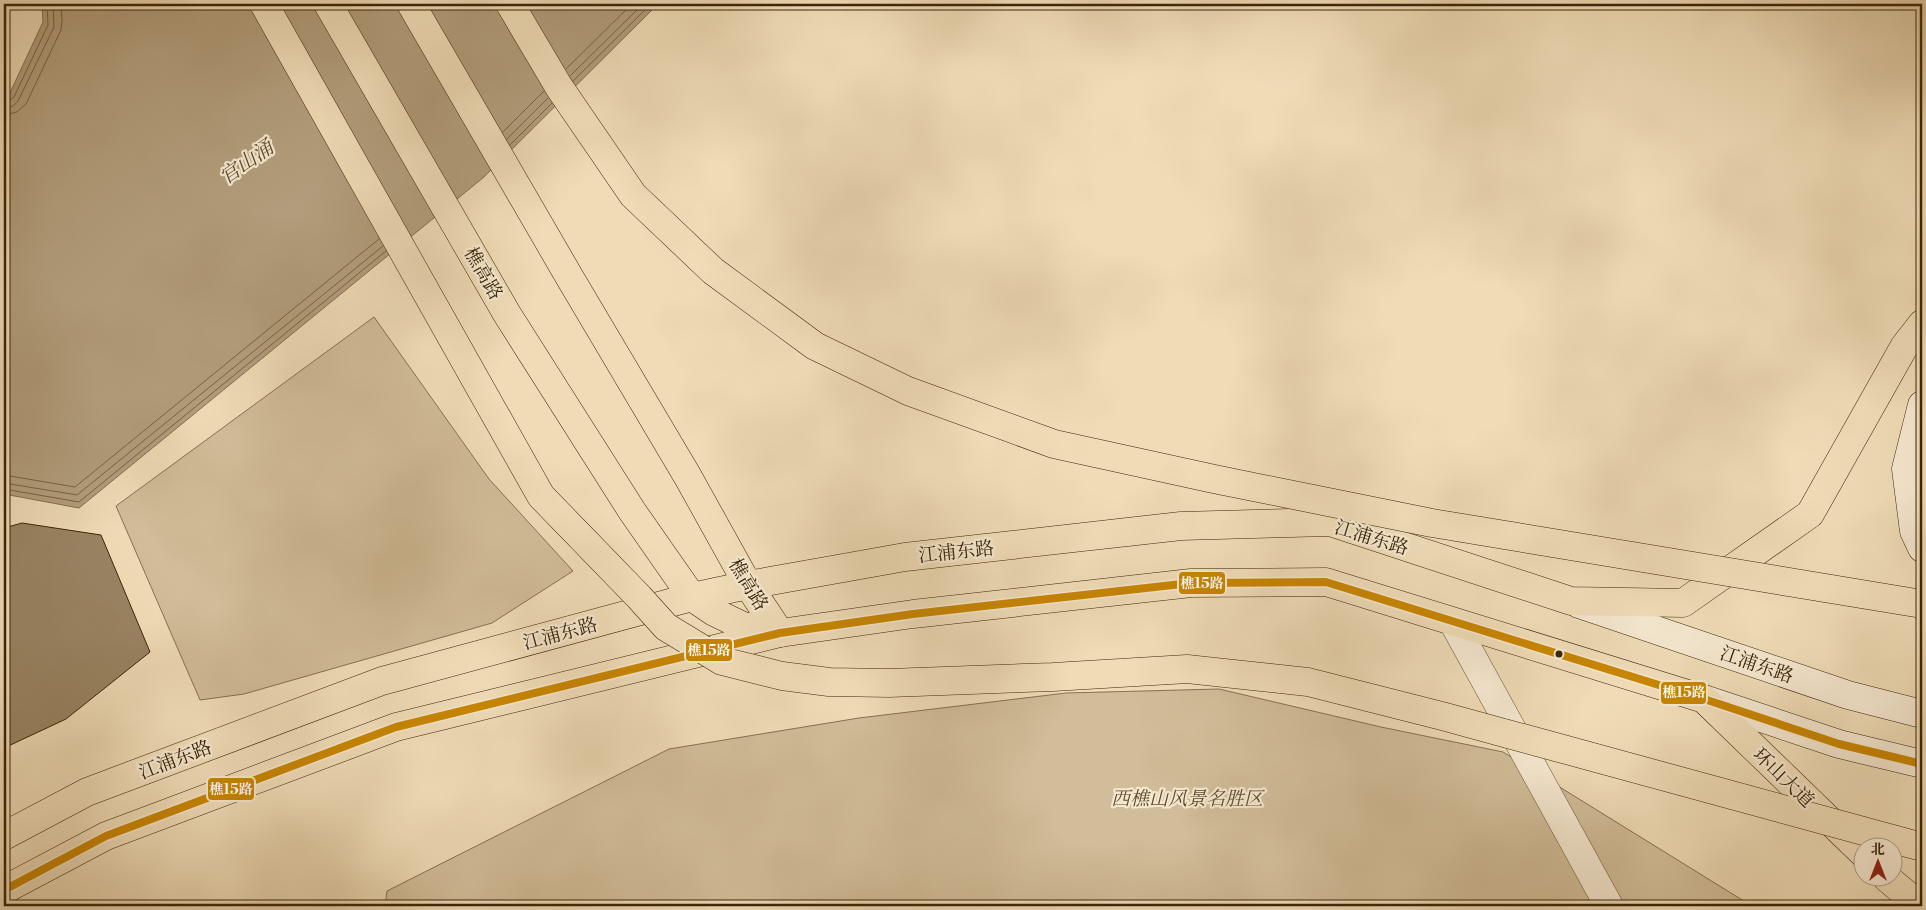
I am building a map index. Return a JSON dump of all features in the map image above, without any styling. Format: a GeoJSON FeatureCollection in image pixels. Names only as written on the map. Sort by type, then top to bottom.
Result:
{"type":"FeatureCollection","features":[{"type":"Feature","properties":{"kind":"main road"},"geometry":{"type":"LineString","coordinates":[[264,4],[541,496],[666,627],[722,661],[782,676],[829,682],[889,683],[1053,677],[1187,669],[1308,682],[1442,716],[1922,847]]}},
{"type":"Feature","properties":{"kind":"main road","name":"樵高路"},"geometry":{"type":"LineString","coordinates":[[328,4],[507,314],[632,511],[692,597],[714,612],[743,626],[780,633]]}},
{"type":"Feature","properties":{"kind":"main road","name":"樵高路"},"geometry":{"type":"LineString","coordinates":[[411,4],[688,477],[748,585],[780,633]]}},
{"type":"Feature","properties":{"kind":"main road"},"geometry":{"type":"LineString","coordinates":[[510,4],[559,87],[633,195],[713,271],[815,346],[908,391],[1054,444],[1214,479],[1432,523],[1922,604]]}},
{"type":"Feature","properties":{"kind":"main road"},"geometry":{"type":"LineString","coordinates":[[1571,601],[1683,603],[1810,514],[1904,347],[1922,324]]}},
{"type":"Feature","properties":{"kind":"main road"},"geometry":{"type":"LineString","coordinates":[[1922,405],[1906,469],[1914,531],[1922,548]]}},
{"type":"Feature","properties":{"kind":"main road","name":"江浦东路"},"geometry":{"type":"LineString","coordinates":[[4,836],[87,792],[382,681],[692,597],[905,557],[1182,526],[1330,522],[1848,695],[1922,714]]}},
{"type":"Feature","properties":{"kind":"main road"},"geometry":{"type":"LineString","coordinates":[[4,890],[106,836],[396,727],[780,633],[913,614],[1191,583],[1326,582],[1704,699],[1839,744],[1922,764]]}},
{"type":"Feature","properties":{"kind":"main road"},"geometry":{"type":"LineString","coordinates":[[1453,622],[1609,906]]}},
{"type":"Feature","properties":{"kind":"main road","name":"环山大道"},"geometry":{"type":"LineString","coordinates":[[1704,699],[1854,844]]}},
{"type":"Feature","properties":{"kind":"main road"},"geometry":{"type":"LineString","coordinates":[[1899,888],[1920,906]]}},
{"type":"Feature","properties":{"kind":"green space"},"geometry":{"type":"Polygon","coordinates":[[[374,317],[489,479],[573,571],[492,623],[244,694],[200,700],[116,506],[374,317]]]}},
{"type":"Feature","properties":{"kind":"green space","name":"西樵山风景名胜区"},"geometry":{"type":"Polygon","coordinates":[[[1219,689],[1381,727],[1503,752],[1752,906],[385,906],[387,891],[669,749],[859,718],[1066,693],[1219,689]]]}},
{"type":"Feature","properties":{"kind":"water","name":"官山涌"},"geometry":{"type":"Polygon","coordinates":[[[42,4],[658,4],[484,177],[79,508],[4,494],[4,97],[9,95],[43,22],[42,4]]]}},
{"type":"Feature","properties":{"kind":"building"},"geometry":{"type":"Polygon","coordinates":[[[22,523],[101,535],[150,652],[66,719],[4,748],[4,528],[22,523]]]}},
{"type":"Feature","properties":{"kind":"transit line","name":"樵15路"},"geometry":{"type":"LineString","coordinates":[[4,890],[106,836],[396,727],[780,633],[913,614],[1191,583],[1326,582],[1704,699],[1839,744],[1922,764]]}}]}
